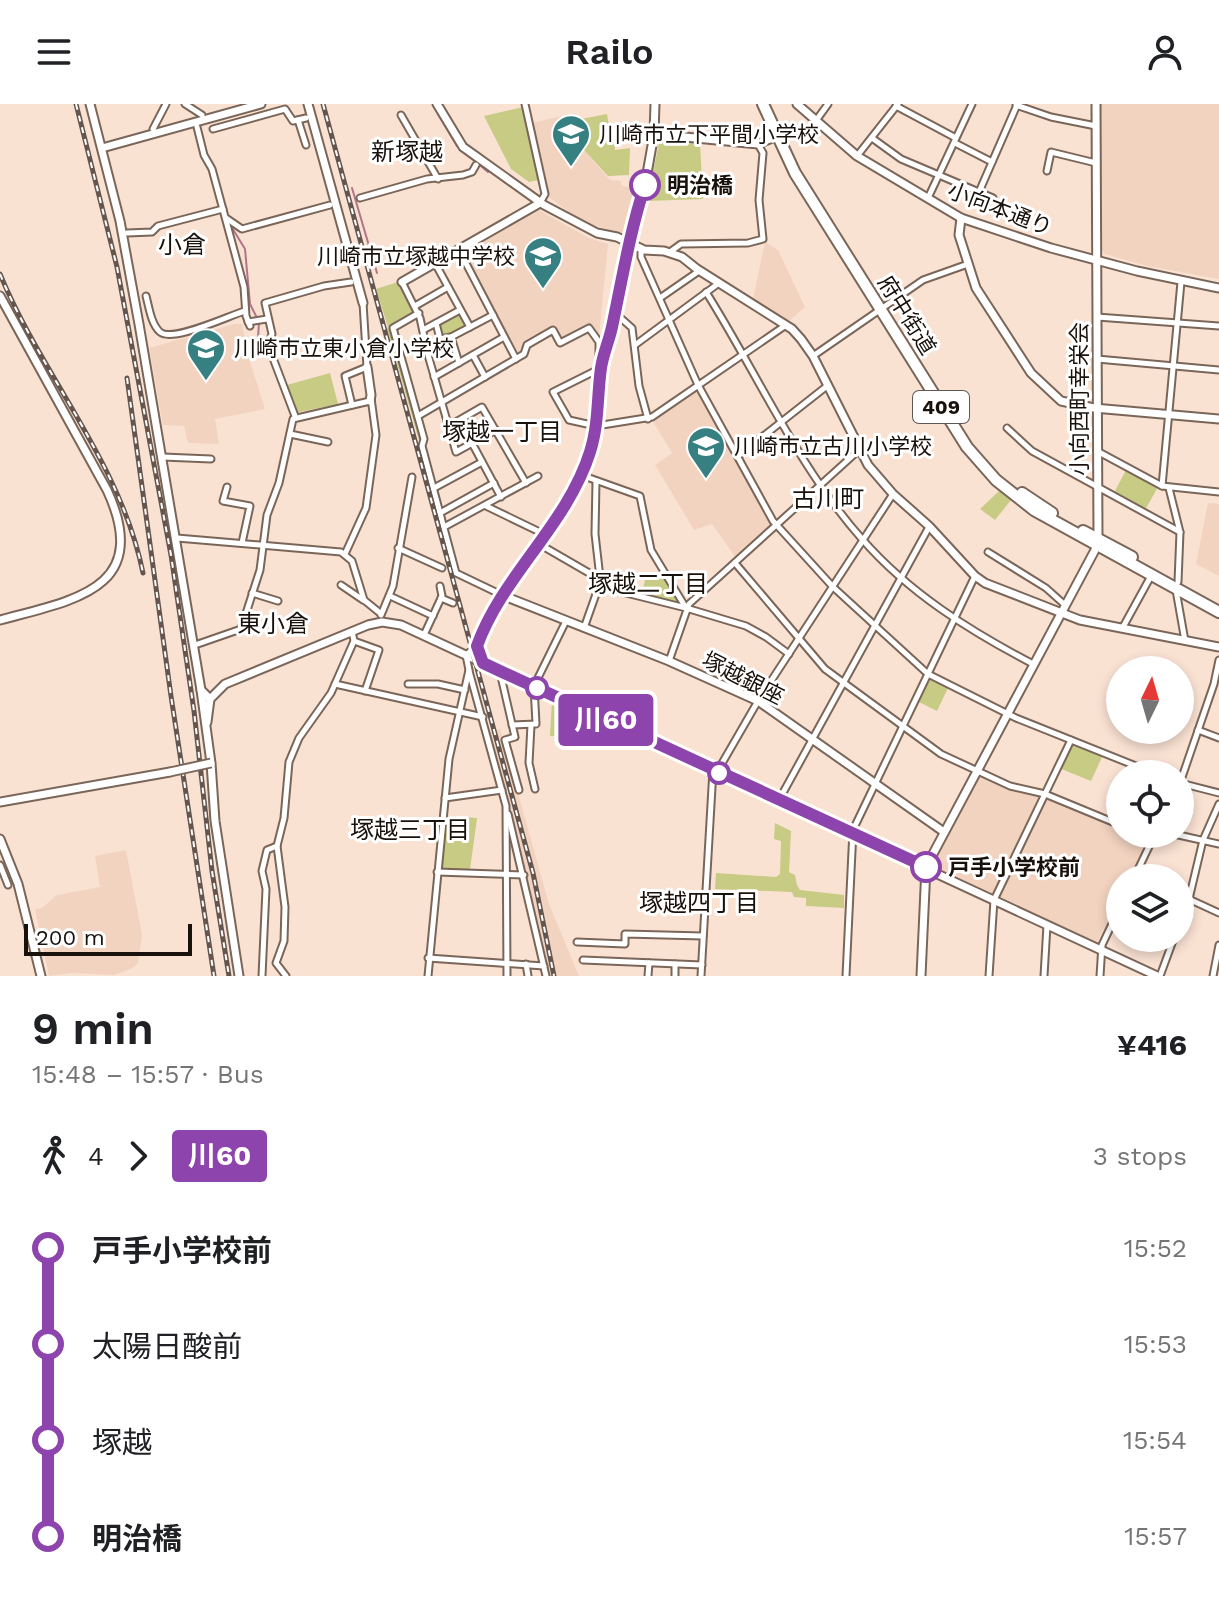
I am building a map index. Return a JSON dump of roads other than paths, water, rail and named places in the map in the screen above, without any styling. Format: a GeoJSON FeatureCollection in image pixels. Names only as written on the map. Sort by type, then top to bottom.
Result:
{"type":"FeatureCollection","features":[{"type":"Feature","properties":{"kind":"highway","name":"府中街道"},"geometry":{"type":"LineString","coordinates":[[763,104],[795,173],[976,450],[1017,490],[1097,542],[1152,575],[1219,605]]}},
{"type":"Feature","properties":{"kind":"highway","name":"府中街道"},"geometry":{"type":"LineString","coordinates":[[771,104],[801,171],[883,309]]}},
{"type":"Feature","properties":{"kind":"highway","name":"府中街道"},"geometry":{"type":"LineString","coordinates":[[1097,542],[1219,612]]}},
{"type":"Feature","properties":{"kind":"street"},"geometry":{"type":"LineString","coordinates":[[90,104],[120,221],[177,538],[207,722],[215,821],[239,976]]}},
{"type":"Feature","properties":{"kind":"street"},"geometry":{"type":"LineString","coordinates":[[153,129],[166,104]]}},
{"type":"Feature","properties":{"kind":"street"},"geometry":{"type":"LineString","coordinates":[[185,104],[202,115]]}},
{"type":"Feature","properties":{"kind":"street"},"geometry":{"type":"LineString","coordinates":[[102,148],[261,104]]}},
{"type":"Feature","properties":{"kind":"street"},"geometry":{"type":"LineString","coordinates":[[308,104],[363,303],[370,400],[376,435],[366,508],[345,554]]}},
{"type":"Feature","properties":{"kind":"street"},"geometry":{"type":"LineString","coordinates":[[437,104],[463,147],[540,203],[579,225],[641,249],[670,252],[682,257],[699,271],[786,325],[813,356],[859,450],[893,494],[985,583],[1062,608],[1080,620],[1219,647]]}},
{"type":"Feature","properties":{"kind":"street"},"geometry":{"type":"LineString","coordinates":[[496,430],[456,452],[419,313],[402,282],[540,203],[545,194],[525,104]]}},
{"type":"Feature","properties":{"kind":"street"},"geometry":{"type":"LineString","coordinates":[[466,655],[477,646],[488,622],[546,535],[581,475],[596,426],[602,365],[645,185],[654,134],[655,104]]}},
{"type":"Feature","properties":{"kind":"street","name":"小向本通り"},"geometry":{"type":"LineString","coordinates":[[797,104],[857,156],[961,218],[1097,260],[1181,282],[1219,288]]}},
{"type":"Feature","properties":{"kind":"street"},"geometry":{"type":"LineString","coordinates":[[815,122],[828,104]]}},
{"type":"Feature","properties":{"kind":"street"},"geometry":{"type":"LineString","coordinates":[[927,199],[972,104]]}},
{"type":"Feature","properties":{"kind":"street"},"geometry":{"type":"LineString","coordinates":[[979,192],[1016,104],[1051,117],[1096,126]]}},
{"type":"Feature","properties":{"kind":"street","name":"小向西町幸栄会"},"geometry":{"type":"LineString","coordinates":[[1096,104],[1097,542]]}},
{"type":"Feature","properties":{"kind":"street"},"geometry":{"type":"LineString","coordinates":[[857,156],[897,105],[992,162]]}},
{"type":"Feature","properties":{"kind":"street"},"geometry":{"type":"LineString","coordinates":[[213,129],[285,109],[293,121],[306,118]]}},
{"type":"Feature","properties":{"kind":"street"},"geometry":{"type":"LineString","coordinates":[[401,115],[438,179]]}},
{"type":"Feature","properties":{"kind":"street"},"geometry":{"type":"LineString","coordinates":[[298,120],[306,145]]}},
{"type":"Feature","properties":{"kind":"street"},"geometry":{"type":"LineString","coordinates":[[197,127],[244,287],[249,324],[261,320]]}},
{"type":"Feature","properties":{"kind":"street"},"geometry":{"type":"LineString","coordinates":[[654,134],[758,144],[777,136]]}},
{"type":"Feature","properties":{"kind":"street"},"geometry":{"type":"LineString","coordinates":[[872,138],[901,159],[993,198]]}},
{"type":"Feature","properties":{"kind":"street"},"geometry":{"type":"LineString","coordinates":[[670,252],[681,244],[748,243],[763,239],[759,200],[763,153],[758,144]]}},
{"type":"Feature","properties":{"kind":"street"},"geometry":{"type":"LineString","coordinates":[[1047,171],[1051,152],[1097,163]]}},
{"type":"Feature","properties":{"kind":"street"},"geometry":{"type":"LineString","coordinates":[[360,198],[427,179],[463,175],[472,172],[476,165]]}},
{"type":"Feature","properties":{"kind":"street"},"geometry":{"type":"LineString","coordinates":[[225,218],[242,229],[330,205]]}},
{"type":"Feature","properties":{"kind":"street"},"geometry":{"type":"LineString","coordinates":[[127,233],[152,232],[158,226],[223,209]]}},
{"type":"Feature","properties":{"kind":"street"},"geometry":{"type":"LineString","coordinates":[[961,218],[959,235],[976,288],[1031,373],[1061,401],[1097,409],[1219,419]]}},
{"type":"Feature","properties":{"kind":"street"},"geometry":{"type":"LineString","coordinates":[[641,249],[641,257],[698,385],[776,525],[833,587],[928,674],[1007,713],[1121,760]]}},
{"type":"Feature","properties":{"kind":"street"},"geometry":{"type":"LineString","coordinates":[[459,250],[516,359]]}},
{"type":"Feature","properties":{"kind":"street"},"geometry":{"type":"LineString","coordinates":[[435,263],[470,327]]}},
{"type":"Feature","properties":{"kind":"street"},"geometry":{"type":"LineString","coordinates":[[813,356],[923,280],[968,264]]}},
{"type":"Feature","properties":{"kind":"street"},"geometry":{"type":"LineString","coordinates":[[660,298],[699,271]]}},
{"type":"Feature","properties":{"kind":"street"},"geometry":{"type":"LineString","coordinates":[[261,320],[265,303],[351,282]]}},
{"type":"Feature","properties":{"kind":"street"},"geometry":{"type":"LineString","coordinates":[[635,345],[720,282]]}},
{"type":"Feature","properties":{"kind":"street"},"geometry":{"type":"LineString","coordinates":[[1162,486],[1181,282]]}},
{"type":"Feature","properties":{"kind":"street"},"geometry":{"type":"LineString","coordinates":[[415,306],[448,287]]}},
{"type":"Feature","properties":{"kind":"street"},"geometry":{"type":"LineString","coordinates":[[706,292],[821,484],[862,540],[954,620],[1033,664]]}},
{"type":"Feature","properties":{"kind":"street"},"geometry":{"type":"LineString","coordinates":[[0,296],[107,490],[121,532],[115,565],[94,590],[76,599],[0,620]]}},
{"type":"Feature","properties":{"kind":"street"},"geometry":{"type":"LineString","coordinates":[[146,296],[152,319],[159,332],[166,335],[211,325],[245,311]]}},
{"type":"Feature","properties":{"kind":"street"},"geometry":{"type":"LineString","coordinates":[[423,330],[460,310]]}},
{"type":"Feature","properties":{"kind":"street"},"geometry":{"type":"LineString","coordinates":[[419,313],[393,328],[456,573],[504,596]]}},
{"type":"Feature","properties":{"kind":"street"},"geometry":{"type":"LineString","coordinates":[[615,313],[632,328],[639,386],[648,419]]}},
{"type":"Feature","properties":{"kind":"street"},"geometry":{"type":"LineString","coordinates":[[436,323],[440,339],[451,337],[493,315]]}},
{"type":"Feature","properties":{"kind":"street"},"geometry":{"type":"LineString","coordinates":[[1097,317],[1219,326]]}},
{"type":"Feature","properties":{"kind":"street"},"geometry":{"type":"LineString","coordinates":[[195,645],[241,629],[260,570],[267,515],[279,483],[295,416],[268,345],[272,334],[261,320]]}},
{"type":"Feature","properties":{"kind":"street"},"geometry":{"type":"LineString","coordinates":[[602,365],[553,392],[569,420],[596,426],[648,419],[786,325]]}},
{"type":"Feature","properties":{"kind":"street"},"geometry":{"type":"LineString","coordinates":[[418,416],[524,354],[527,345],[553,330],[560,343],[589,328],[599,342],[602,365]]}},
{"type":"Feature","properties":{"kind":"street"},"geometry":{"type":"LineString","coordinates":[[451,337],[459,363]]}},
{"type":"Feature","properties":{"kind":"street"},"geometry":{"type":"LineString","coordinates":[[434,377],[504,337]]}},
{"type":"Feature","properties":{"kind":"street"},"geometry":{"type":"LineString","coordinates":[[473,355],[485,377]]}},
{"type":"Feature","properties":{"kind":"street"},"geometry":{"type":"LineString","coordinates":[[1096,359],[1219,370]]}},
{"type":"Feature","properties":{"kind":"street"},"geometry":{"type":"LineString","coordinates":[[352,405],[345,376],[367,367]]}},
{"type":"Feature","properties":{"kind":"street"},"geometry":{"type":"LineString","coordinates":[[738,456],[827,386]]}},
{"type":"Feature","properties":{"kind":"street"},"geometry":{"type":"LineString","coordinates":[[295,416],[370,400]]}},
{"type":"Feature","properties":{"kind":"street"},"geometry":{"type":"LineString","coordinates":[[449,426],[482,407],[526,483]]}},
{"type":"Feature","properties":{"kind":"street"},"geometry":{"type":"LineString","coordinates":[[1007,428],[1032,451],[1180,532]]}},
{"type":"Feature","properties":{"kind":"street"},"geometry":{"type":"LineString","coordinates":[[290,434],[328,442]]}},
{"type":"Feature","properties":{"kind":"street"},"geometry":{"type":"LineString","coordinates":[[472,443],[501,497]]}},
{"type":"Feature","properties":{"kind":"street"},"geometry":{"type":"LineString","coordinates":[[669,661],[686,608],[859,450]]}},
{"type":"Feature","properties":{"kind":"street"},"geometry":{"type":"LineString","coordinates":[[1097,451],[1162,486],[1219,492]]}},
{"type":"Feature","properties":{"kind":"street"},"geometry":{"type":"LineString","coordinates":[[163,457],[211,459]]}},
{"type":"Feature","properties":{"kind":"street"},"geometry":{"type":"LineString","coordinates":[[433,489],[482,462]]}},
{"type":"Feature","properties":{"kind":"street"},"geometry":{"type":"LineString","coordinates":[[581,475],[640,496],[651,550],[686,608]]}},
{"type":"Feature","properties":{"kind":"street"},"geometry":{"type":"LineString","coordinates":[[444,527],[538,476]]}},
{"type":"Feature","properties":{"kind":"street"},"geometry":{"type":"LineString","coordinates":[[207,722],[210,699],[229,682],[381,617],[390,596],[412,477]]}},
{"type":"Feature","properties":{"kind":"street"},"geometry":{"type":"LineString","coordinates":[[584,628],[600,580],[595,534],[596,481]]}},
{"type":"Feature","properties":{"kind":"street"},"geometry":{"type":"LineString","coordinates":[[440,513],[494,483]]}},
{"type":"Feature","properties":{"kind":"street"},"geometry":{"type":"LineString","coordinates":[[227,487],[223,501],[250,506],[242,543]]}},
{"type":"Feature","properties":{"kind":"street"},"geometry":{"type":"LineString","coordinates":[[1169,488],[1180,532],[1177,586],[1185,641]]}},
{"type":"Feature","properties":{"kind":"street"},"geometry":{"type":"LineString","coordinates":[[701,976],[715,771],[893,494]]}},
{"type":"Feature","properties":{"kind":"street"},"geometry":{"type":"LineString","coordinates":[[485,505],[546,535]]}},
{"type":"Feature","properties":{"kind":"street"},"geometry":{"type":"LineString","coordinates":[[779,800],[929,526]]}},
{"type":"Feature","properties":{"kind":"street"},"geometry":{"type":"LineString","coordinates":[[177,538],[345,554],[352,561],[364,600]]}},
{"type":"Feature","properties":{"kind":"street"},"geometry":{"type":"LineString","coordinates":[[921,976],[926,867],[1097,542]]}},
{"type":"Feature","properties":{"kind":"street"},"geometry":{"type":"LineString","coordinates":[[539,544],[622,592],[686,608],[759,632],[789,654]]}},
{"type":"Feature","properties":{"kind":"street"},"geometry":{"type":"LineString","coordinates":[[398,548],[442,568]]}},
{"type":"Feature","properties":{"kind":"street"},"geometry":{"type":"LineString","coordinates":[[988,552],[1046,588],[1062,608]]}},
{"type":"Feature","properties":{"kind":"street"},"geometry":{"type":"LineString","coordinates":[[735,563],[825,669],[941,754],[1010,786],[1045,794],[1106,819]]}},
{"type":"Feature","properties":{"kind":"street"},"geometry":{"type":"LineString","coordinates":[[1123,627],[1152,575]]}},
{"type":"Feature","properties":{"kind":"street"},"geometry":{"type":"LineString","coordinates":[[846,976],[852,834],[975,576]]}},
{"type":"Feature","properties":{"kind":"street"},"geometry":{"type":"LineString","coordinates":[[341,585],[364,600],[381,617],[1158,976],[1168,952]]}},
{"type":"Feature","properties":{"kind":"street"},"geometry":{"type":"LineString","coordinates":[[424,635],[441,598],[440,586]]}},
{"type":"Feature","properties":{"kind":"street"},"geometry":{"type":"LineString","coordinates":[[252,593],[278,601]]}},
{"type":"Feature","properties":{"kind":"street"},"geometry":{"type":"LineString","coordinates":[[390,596],[433,616]]}},
{"type":"Feature","properties":{"kind":"street","name":"塚越銀座"},"geometry":{"type":"LineString","coordinates":[[504,596],[669,661],[758,701],[944,832]]}},
{"type":"Feature","properties":{"kind":"street"},"geometry":{"type":"LineString","coordinates":[[441,598],[453,603]]}},
{"type":"Feature","properties":{"kind":"street"},"geometry":{"type":"LineString","coordinates":[[512,725],[536,724],[534,686],[566,621]]}},
{"type":"Feature","properties":{"kind":"street"},"geometry":{"type":"LineString","coordinates":[[286,976],[276,963],[284,941],[285,907],[277,846],[284,818],[287,777],[299,738],[322,708],[335,684],[354,641],[352,630]]}},
{"type":"Feature","properties":{"kind":"street"},"geometry":{"type":"LineString","coordinates":[[354,641],[379,650],[365,691]]}},
{"type":"Feature","properties":{"kind":"street"},"geometry":{"type":"LineString","coordinates":[[477,646],[483,663]]}},
{"type":"Feature","properties":{"kind":"street"},"geometry":{"type":"LineString","coordinates":[[466,655],[524,875],[546,976]]}},
{"type":"Feature","properties":{"kind":"street"},"geometry":{"type":"LineString","coordinates":[[1188,760],[1216,687],[1219,660]]}},
{"type":"Feature","properties":{"kind":"street"},"geometry":{"type":"LineString","coordinates":[[428,976],[449,759],[469,670]]}},
{"type":"Feature","properties":{"kind":"street"},"geometry":{"type":"LineString","coordinates":[[500,671],[515,737]]}},
{"type":"Feature","properties":{"kind":"street"},"geometry":{"type":"LineString","coordinates":[[335,684],[483,717]]}},
{"type":"Feature","properties":{"kind":"street"},"geometry":{"type":"LineString","coordinates":[[408,684],[438,684],[465,690]]}},
{"type":"Feature","properties":{"kind":"street"},"geometry":{"type":"LineString","coordinates":[[201,690],[210,699]]}},
{"type":"Feature","properties":{"kind":"street"},"geometry":{"type":"LineString","coordinates":[[531,725],[529,763],[535,789]]}},
{"type":"Feature","properties":{"kind":"street"},"geometry":{"type":"LineString","coordinates":[[1198,730],[1219,738]]}},
{"type":"Feature","properties":{"kind":"street"},"geometry":{"type":"LineString","coordinates":[[519,790],[505,740],[530,738]]}},
{"type":"Feature","properties":{"kind":"street"},"geometry":{"type":"LineString","coordinates":[[989,976],[994,900],[1071,740]]}},
{"type":"Feature","properties":{"kind":"street"},"geometry":{"type":"LineString","coordinates":[[0,802],[211,763]]}},
{"type":"Feature","properties":{"kind":"street"},"geometry":{"type":"LineString","coordinates":[[1194,787],[1219,793]]}},
{"type":"Feature","properties":{"kind":"street"},"geometry":{"type":"LineString","coordinates":[[445,798],[502,790]]}},
{"type":"Feature","properties":{"kind":"street"},"geometry":{"type":"LineString","coordinates":[[1194,878],[1203,840],[1219,804]]}},
{"type":"Feature","properties":{"kind":"street"},"geometry":{"type":"LineString","coordinates":[[507,812],[507,976]]}},
{"type":"Feature","properties":{"kind":"street"},"geometry":{"type":"LineString","coordinates":[[1194,838],[1219,844]]}},
{"type":"Feature","properties":{"kind":"street"},"geometry":{"type":"LineString","coordinates":[[0,839],[18,884],[41,976]]}},
{"type":"Feature","properties":{"kind":"street"},"geometry":{"type":"LineString","coordinates":[[262,976],[266,889],[262,865],[267,850],[277,846]]}},
{"type":"Feature","properties":{"kind":"street"},"geometry":{"type":"LineString","coordinates":[[0,865],[8,885]]}},
{"type":"Feature","properties":{"kind":"street"},"geometry":{"type":"LineString","coordinates":[[437,872],[524,875]]}},
{"type":"Feature","properties":{"kind":"street"},"geometry":{"type":"LineString","coordinates":[[0,885],[18,884]]}},
{"type":"Feature","properties":{"kind":"street"},"geometry":{"type":"LineString","coordinates":[[1194,901],[1219,913]]}},
{"type":"Feature","properties":{"kind":"street"},"geometry":{"type":"LineString","coordinates":[[1044,976],[1047,925]]}},
{"type":"Feature","properties":{"kind":"street"},"geometry":{"type":"LineString","coordinates":[[577,942],[625,944],[625,934],[703,936]]}},
{"type":"Feature","properties":{"kind":"street"},"geometry":{"type":"LineString","coordinates":[[1100,976],[1101,950],[1106,939]]}},
{"type":"Feature","properties":{"kind":"street"},"geometry":{"type":"LineString","coordinates":[[1213,976],[1219,945]]}},
{"type":"Feature","properties":{"kind":"street"},"geometry":{"type":"LineString","coordinates":[[428,958],[544,966]]}},
{"type":"Feature","properties":{"kind":"street"},"geometry":{"type":"LineString","coordinates":[[583,960],[702,965]]}},
{"type":"Feature","properties":{"kind":"street"},"geometry":{"type":"LineString","coordinates":[[648,976],[649,963]]}},
{"type":"Feature","properties":{"kind":"street"},"geometry":{"type":"LineString","coordinates":[[526,964],[528,976]]}},
{"type":"Feature","properties":{"kind":"street"},"geometry":{"type":"LineString","coordinates":[[675,964],[675,976]]}},
{"type":"Feature","properties":{"kind":"waterway"},"geometry":{"type":"LineString","coordinates":[[438,114],[457,146],[488,172]]}},
{"type":"Feature","properties":{"kind":"waterway"},"geometry":{"type":"LineString","coordinates":[[520,183],[535,194]]}},
{"type":"Feature","properties":{"kind":"waterway"},"geometry":{"type":"LineString","coordinates":[[352,188],[377,273]]}},
{"type":"Feature","properties":{"kind":"waterway"},"geometry":{"type":"LineString","coordinates":[[231,226],[245,249],[250,304],[259,322],[257,355]]}},
{"type":"Feature","properties":{"kind":"railway"},"geometry":{"type":"LineString","coordinates":[[76,104],[117,267],[171,555],[194,711],[212,871],[229,976]]}},
{"type":"Feature","properties":{"kind":"railway"},"geometry":{"type":"LineString","coordinates":[[323,104],[533,873],[554,976]]}},
{"type":"Feature","properties":{"kind":"railway"},"geometry":{"type":"LineString","coordinates":[[0,274],[17,312],[117,494],[143,573]]}},
{"type":"Feature","properties":{"kind":"railway"},"geometry":{"type":"LineString","coordinates":[[127,378],[214,976]]}},
{"type":"Feature","properties":{"kind":"place","name":"川崎市立下平間小学校"},"geometry":{"type":"Point","coordinates":[571,168]}},
{"type":"Feature","properties":{"kind":"place","name":"明治橋"},"geometry":{"type":"Point","coordinates":[645,185]}},
{"type":"Feature","properties":{"kind":"place","name":"川崎市立塚越中学校"},"geometry":{"type":"Point","coordinates":[543,290]}},
{"type":"Feature","properties":{"kind":"place","name":"川崎市立東小倉小学校"},"geometry":{"type":"Point","coordinates":[206,382]}},
{"type":"Feature","properties":{"kind":"place","name":"川崎市立古川小学校"},"geometry":{"type":"Point","coordinates":[706,480]}},
{"type":"Feature","properties":{"kind":"place","name":"戸手小学校前"},"geometry":{"type":"Point","coordinates":[926,867]}},
{"type":"Feature","properties":{"kind":"district","name":"新塚越"},"geometry":{"type":"Point","coordinates":[407,152]}},
{"type":"Feature","properties":{"kind":"district","name":"小倉"},"geometry":{"type":"Point","coordinates":[182,245]}},
{"type":"Feature","properties":{"kind":"district","name":"塚越一丁目"},"geometry":{"type":"Point","coordinates":[502,432]}},
{"type":"Feature","properties":{"kind":"district","name":"古川町"},"geometry":{"type":"Point","coordinates":[828,499]}},
{"type":"Feature","properties":{"kind":"district","name":"塚越二丁目"},"geometry":{"type":"Point","coordinates":[648,584]}},
{"type":"Feature","properties":{"kind":"district","name":"東小倉"},"geometry":{"type":"Point","coordinates":[273,624]}},
{"type":"Feature","properties":{"kind":"district","name":"塚越三丁目"},"geometry":{"type":"Point","coordinates":[410,830]}},
{"type":"Feature","properties":{"kind":"district","name":"塚越四丁目"},"geometry":{"type":"Point","coordinates":[699,903]}}]}
